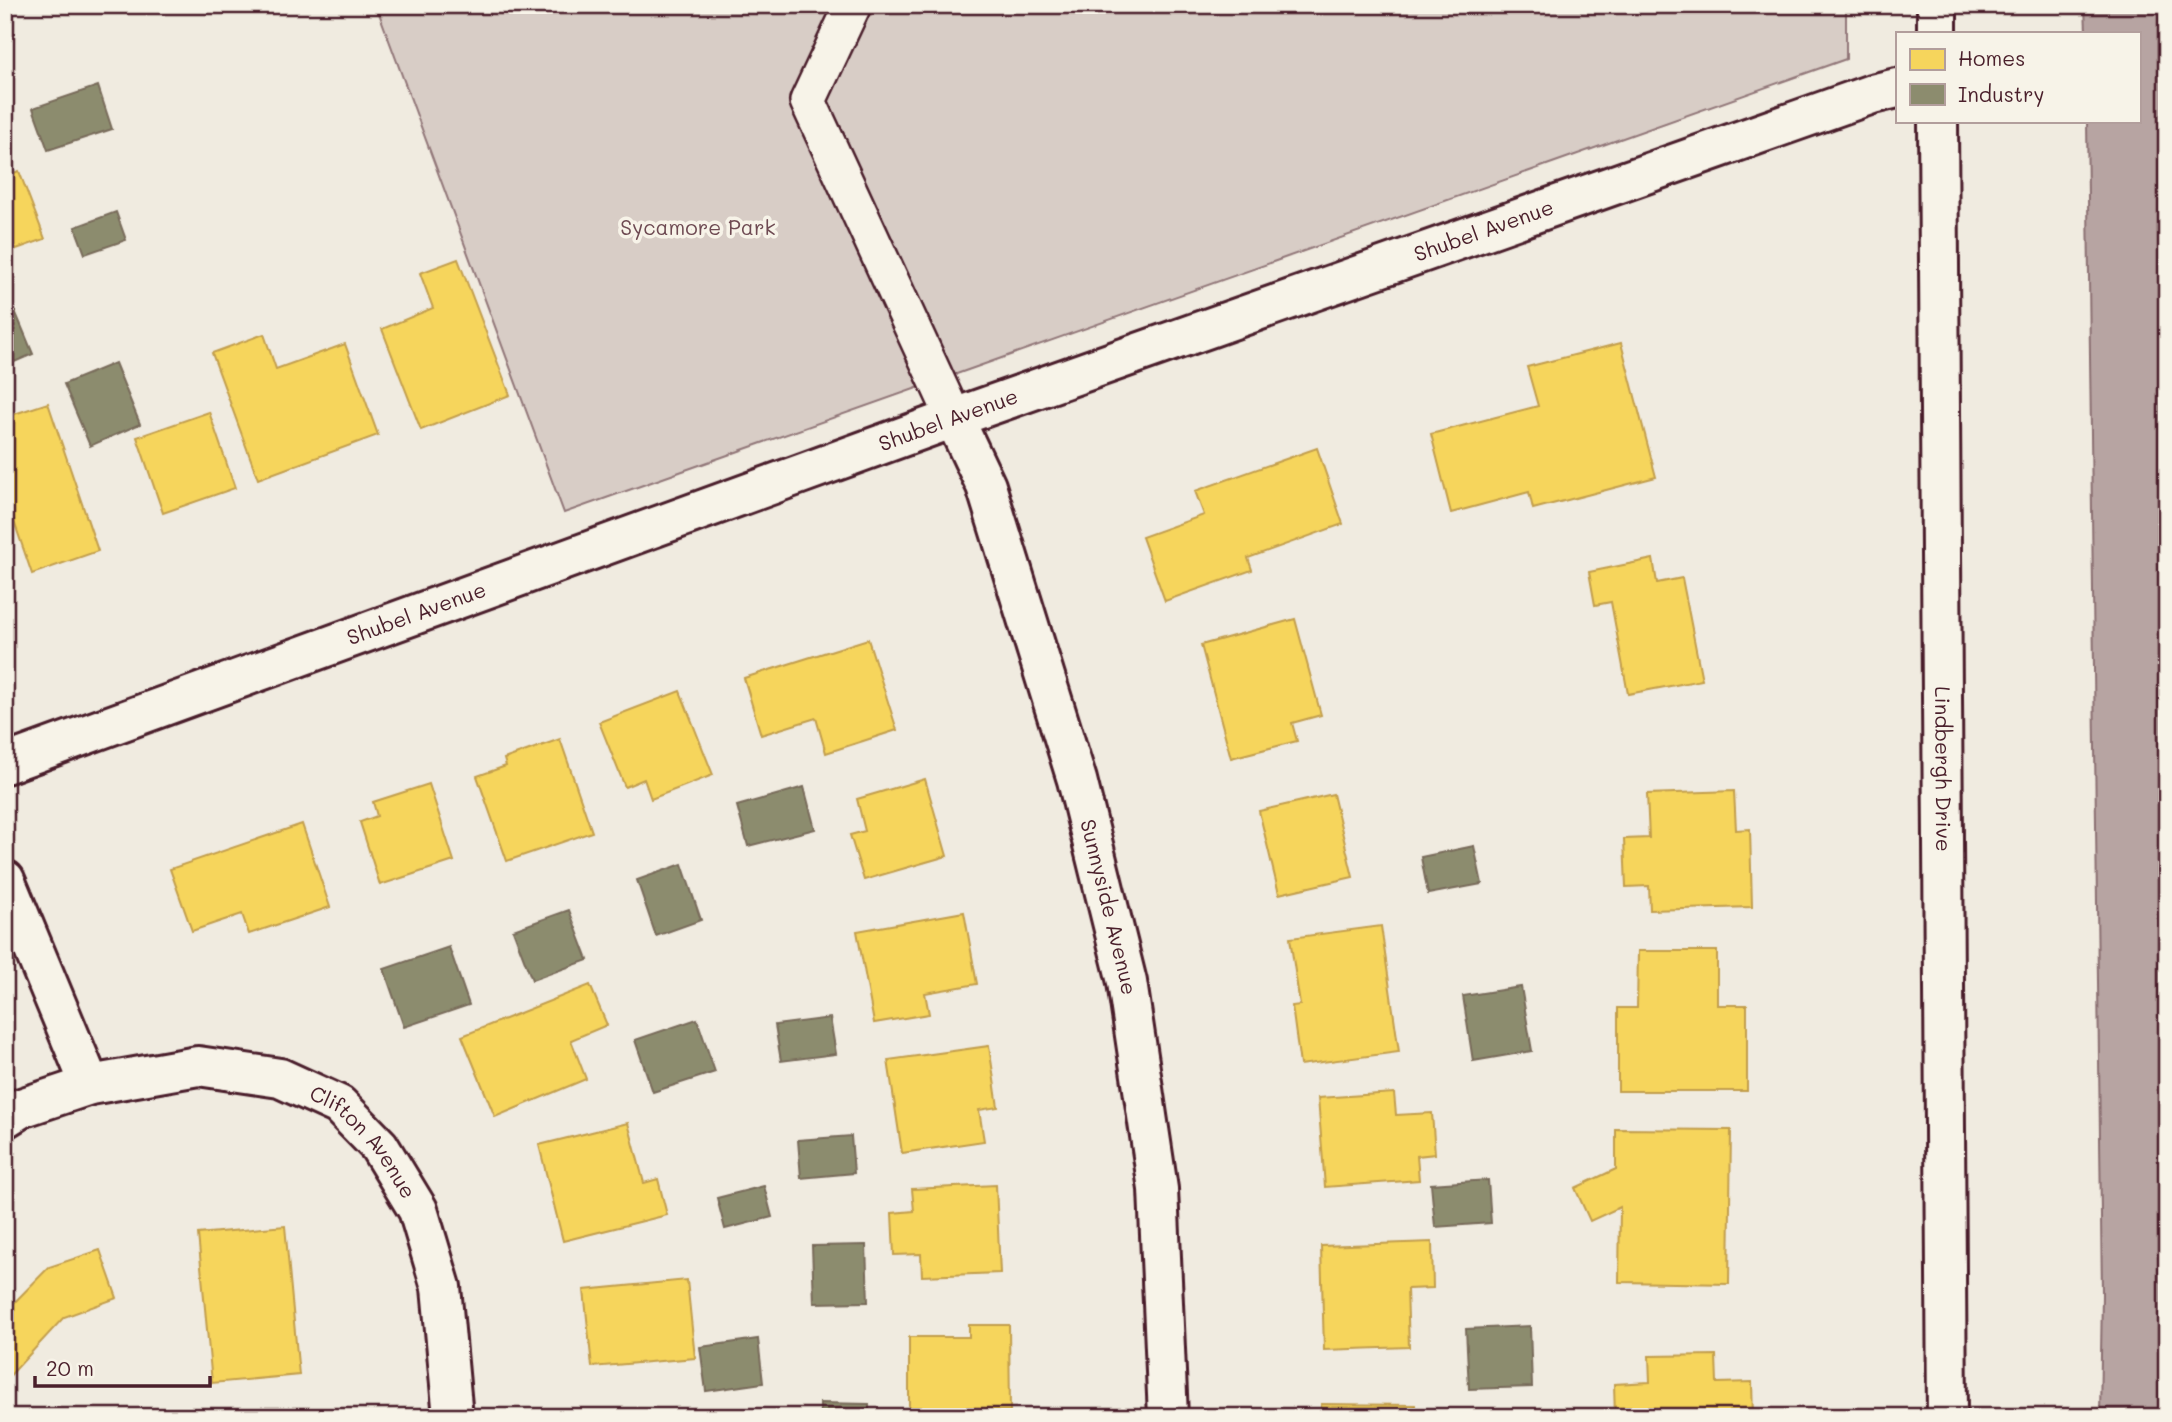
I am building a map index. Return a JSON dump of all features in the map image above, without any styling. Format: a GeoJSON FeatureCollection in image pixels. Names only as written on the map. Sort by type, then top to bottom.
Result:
{"type":"FeatureCollection","features":[{"type":"Feature","properties":{"kind":"street"},"geometry":{"type":"LineString","coordinates":[[1937,5],[1937,32]]}},
{"type":"Feature","properties":{"kind":"street","name":"Shubel Avenue"},"geometry":{"type":"LineString","coordinates":[[5,764],[954,418],[1858,99],[1896,88]]}},
{"type":"Feature","properties":{"kind":"street","name":"Lindbergh Drive"},"geometry":{"type":"LineString","coordinates":[[1938,122],[1947,1417]]}},
{"type":"Feature","properties":{"kind":"street","name":"Sunnyside Avenue"},"geometry":{"type":"LineString","coordinates":[[954,418],[986,486],[1077,779],[1127,982],[1158,1189],[1168,1417]]}},
{"type":"Feature","properties":{"kind":"street"},"geometry":{"type":"LineString","coordinates":[[5,880],[90,1085]]}},
{"type":"Feature","properties":{"kind":"street","name":"Clifton Avenue"},"geometry":{"type":"LineString","coordinates":[[5,1118],[21,1108],[90,1085],[198,1066],[280,1078],[339,1105],[379,1146],[418,1210],[440,1287],[453,1417]]}},
{"type":"Feature","properties":{"kind":"lane"},"geometry":{"type":"LineString","coordinates":[[853,5],[808,101],[954,418]]}},
{"type":"Feature","properties":{"kind":"green space","name":"Sycamore Park"},"geometry":{"type":"Polygon","coordinates":[[[376,5],[1846,5],[1846,59],[564,513],[376,5]]]}},
{"type":"Feature","properties":{"kind":"shaded area"},"geometry":{"type":"Polygon","coordinates":[[[2085,5],[2167,5],[2167,1417],[2100,1417],[2102,1294],[2087,122],[2140,122],[2140,32],[2086,32],[2085,5]]]}},
{"type":"Feature","properties":{"kind":"building: Homes"},"geometry":{"type":"Polygon","coordinates":[[[19,171],[45,239],[5,253],[5,176],[19,171]]]}},
{"type":"Feature","properties":{"kind":"building: Homes"},"geometry":{"type":"Polygon","coordinates":[[[458,259],[510,395],[421,430],[382,329],[433,308],[420,273],[458,259]]]}},
{"type":"Feature","properties":{"kind":"building: Homes"},"geometry":{"type":"Polygon","coordinates":[[[264,334],[276,369],[345,344],[378,435],[258,479],[212,353],[264,334]]]}},
{"type":"Feature","properties":{"kind":"building: Homes"},"geometry":{"type":"Polygon","coordinates":[[[1621,343],[1656,477],[1533,509],[1529,492],[1451,513],[1431,434],[1538,406],[1527,367],[1621,343]]]}},
{"type":"Feature","properties":{"kind":"building: Homes"},"geometry":{"type":"Polygon","coordinates":[[[48,403],[98,551],[32,574],[5,495],[5,417],[48,403]]]}},
{"type":"Feature","properties":{"kind":"building: Homes"},"geometry":{"type":"Polygon","coordinates":[[[209,412],[235,488],[163,513],[137,437],[209,412]]]}},
{"type":"Feature","properties":{"kind":"building: Homes"},"geometry":{"type":"Polygon","coordinates":[[[1317,448],[1343,524],[1248,558],[1252,570],[1165,601],[1142,537],[1204,515],[1195,491],[1317,448]]]}},
{"type":"Feature","properties":{"kind":"building: Homes"},"geometry":{"type":"Polygon","coordinates":[[[1653,559],[1657,583],[1682,578],[1702,680],[1628,694],[1611,602],[1595,605],[1589,572],[1653,559]]]}},
{"type":"Feature","properties":{"kind":"building: Homes"},"geometry":{"type":"Polygon","coordinates":[[[1295,619],[1321,715],[1292,723],[1297,741],[1231,758],[1201,645],[1295,619]]]}},
{"type":"Feature","properties":{"kind":"building: Homes"},"geometry":{"type":"Polygon","coordinates":[[[868,639],[897,730],[826,753],[816,718],[761,735],[744,678],[868,639]]]}},
{"type":"Feature","properties":{"kind":"building: Homes"},"geometry":{"type":"Polygon","coordinates":[[[680,691],[713,775],[651,799],[644,779],[625,787],[599,722],[680,691]]]}},
{"type":"Feature","properties":{"kind":"building: Homes"},"geometry":{"type":"Polygon","coordinates":[[[560,739],[592,832],[507,861],[477,776],[506,766],[504,759],[560,739]]]}},
{"type":"Feature","properties":{"kind":"building: Homes"},"geometry":{"type":"Polygon","coordinates":[[[925,779],[947,856],[864,880],[850,835],[865,831],[857,799],[925,779]]]}},
{"type":"Feature","properties":{"kind":"building: Homes"},"geometry":{"type":"Polygon","coordinates":[[[429,784],[454,861],[380,885],[360,822],[377,816],[373,802],[429,784]]]}},
{"type":"Feature","properties":{"kind":"building: Homes"},"geometry":{"type":"Polygon","coordinates":[[[1734,791],[1736,830],[1750,829],[1752,907],[1650,910],[1649,886],[1626,887],[1624,839],[1649,838],[1647,794],[1734,791]]]}},
{"type":"Feature","properties":{"kind":"building: Homes"},"geometry":{"type":"Polygon","coordinates":[[[1333,794],[1353,877],[1279,894],[1259,811],[1333,794]]]}},
{"type":"Feature","properties":{"kind":"building: Homes"},"geometry":{"type":"Polygon","coordinates":[[[302,824],[330,907],[249,934],[242,914],[192,931],[170,869],[302,824]]]}},
{"type":"Feature","properties":{"kind":"building: Homes"},"geometry":{"type":"Polygon","coordinates":[[[964,912],[977,984],[925,993],[929,1014],[874,1023],[857,931],[964,912]]]}},
{"type":"Feature","properties":{"kind":"building: Homes"},"geometry":{"type":"Polygon","coordinates":[[[1381,926],[1399,1052],[1300,1065],[1292,1006],[1300,1005],[1290,938],[1381,926]]]}},
{"type":"Feature","properties":{"kind":"building: Homes"},"geometry":{"type":"Polygon","coordinates":[[[1638,951],[1717,951],[1717,1005],[1747,1005],[1747,1091],[1618,1091],[1618,1008],[1637,1008],[1638,951]]]}},
{"type":"Feature","properties":{"kind":"building: Homes"},"geometry":{"type":"Polygon","coordinates":[[[590,985],[607,1025],[571,1040],[586,1079],[495,1117],[462,1036],[590,985]]]}},
{"type":"Feature","properties":{"kind":"building: Homes"},"geometry":{"type":"Polygon","coordinates":[[[989,1046],[998,1107],[979,1110],[984,1141],[902,1153],[888,1060],[989,1046]]]}},
{"type":"Feature","properties":{"kind":"building: Homes"},"geometry":{"type":"Polygon","coordinates":[[[1394,1093],[1396,1115],[1432,1113],[1435,1154],[1417,1156],[1419,1180],[1325,1187],[1318,1098],[1394,1093]]]}},
{"type":"Feature","properties":{"kind":"building: Homes"},"geometry":{"type":"Polygon","coordinates":[[[628,1123],[644,1183],[658,1179],[667,1215],[563,1241],[539,1145],[628,1123]]]}},
{"type":"Feature","properties":{"kind":"building: Homes"},"geometry":{"type":"Polygon","coordinates":[[[1616,1129],[1731,1130],[1729,1284],[1619,1282],[1620,1207],[1590,1221],[1575,1188],[1616,1169],[1616,1129]]]}},
{"type":"Feature","properties":{"kind":"building: Homes"},"geometry":{"type":"Polygon","coordinates":[[[996,1185],[1000,1273],[922,1276],[921,1254],[894,1255],[892,1213],[914,1211],[912,1189],[996,1185]]]}},
{"type":"Feature","properties":{"kind":"building: Homes"},"geometry":{"type":"Polygon","coordinates":[[[285,1226],[299,1375],[212,1383],[198,1234],[285,1226]]]}},
{"type":"Feature","properties":{"kind":"building: Homes"},"geometry":{"type":"Polygon","coordinates":[[[1432,1242],[1433,1288],[1407,1289],[1409,1347],[1324,1350],[1321,1246],[1432,1242]]]}},
{"type":"Feature","properties":{"kind":"building: Homes"},"geometry":{"type":"Polygon","coordinates":[[[100,1250],[117,1298],[64,1317],[5,1381],[5,1312],[49,1267],[100,1250]]]}},
{"type":"Feature","properties":{"kind":"building: Homes"},"geometry":{"type":"Polygon","coordinates":[[[687,1280],[695,1358],[592,1367],[584,1290],[687,1280]]]}},
{"type":"Feature","properties":{"kind":"building: Homes"},"geometry":{"type":"Polygon","coordinates":[[[969,1325],[1009,1325],[1010,1411],[909,1412],[909,1337],[969,1337],[969,1325]]]}},
{"type":"Feature","properties":{"kind":"building: Homes"},"geometry":{"type":"Polygon","coordinates":[[[1716,1355],[1717,1383],[1752,1382],[1753,1417],[1615,1417],[1614,1384],[1650,1382],[1649,1356],[1716,1355]]]}},
{"type":"Feature","properties":{"kind":"building: Homes"},"geometry":{"type":"Polygon","coordinates":[[[1321,1404],[1415,1405],[1415,1417],[1321,1417],[1321,1404]]]}},
{"type":"Feature","properties":{"kind":"building: Industry"},"geometry":{"type":"Polygon","coordinates":[[[98,86],[112,129],[48,150],[33,108],[98,86]]]}},
{"type":"Feature","properties":{"kind":"building: Industry"},"geometry":{"type":"Polygon","coordinates":[[[116,212],[126,240],[85,254],[75,227],[116,212]]]}},
{"type":"Feature","properties":{"kind":"building: Industry"},"geometry":{"type":"Polygon","coordinates":[[[10,299],[33,354],[5,366],[5,300],[10,299]]]}},
{"type":"Feature","properties":{"kind":"building: Industry"},"geometry":{"type":"Polygon","coordinates":[[[115,363],[140,424],[90,446],[64,384],[115,363]]]}},
{"type":"Feature","properties":{"kind":"building: Industry"},"geometry":{"type":"Polygon","coordinates":[[[804,787],[815,829],[748,846],[737,806],[804,787]]]}},
{"type":"Feature","properties":{"kind":"building: Industry"},"geometry":{"type":"Polygon","coordinates":[[[1474,846],[1482,884],[1428,894],[1421,857],[1474,846]]]}},
{"type":"Feature","properties":{"kind":"building: Industry"},"geometry":{"type":"Polygon","coordinates":[[[682,864],[701,920],[656,936],[637,880],[682,864]]]}},
{"type":"Feature","properties":{"kind":"building: Industry"},"geometry":{"type":"Polygon","coordinates":[[[569,910],[588,960],[532,980],[513,930],[569,910]]]}},
{"type":"Feature","properties":{"kind":"building: Industry"},"geometry":{"type":"Polygon","coordinates":[[[449,947],[469,1005],[404,1027],[384,969],[449,947]]]}},
{"type":"Feature","properties":{"kind":"building: Industry"},"geometry":{"type":"Polygon","coordinates":[[[1521,987],[1532,1051],[1473,1061],[1463,996],[1521,987]]]}},
{"type":"Feature","properties":{"kind":"building: Industry"},"geometry":{"type":"Polygon","coordinates":[[[830,1018],[836,1054],[781,1061],[775,1025],[830,1018]]]}},
{"type":"Feature","properties":{"kind":"building: Industry"},"geometry":{"type":"Polygon","coordinates":[[[697,1019],[715,1072],[653,1092],[635,1040],[697,1019]]]}},
{"type":"Feature","properties":{"kind":"building: Industry"},"geometry":{"type":"Polygon","coordinates":[[[851,1136],[854,1173],[801,1178],[798,1140],[851,1136]]]}},
{"type":"Feature","properties":{"kind":"building: Industry"},"geometry":{"type":"Polygon","coordinates":[[[1488,1180],[1491,1223],[1435,1227],[1431,1184],[1488,1180]]]}},
{"type":"Feature","properties":{"kind":"building: Industry"},"geometry":{"type":"Polygon","coordinates":[[[764,1186],[772,1217],[725,1229],[717,1198],[764,1186]]]}},
{"type":"Feature","properties":{"kind":"building: Industry"},"geometry":{"type":"Polygon","coordinates":[[[866,1245],[868,1302],[814,1303],[812,1246],[866,1245]]]}},
{"type":"Feature","properties":{"kind":"building: Industry"},"geometry":{"type":"Polygon","coordinates":[[[1530,1326],[1532,1387],[1469,1389],[1466,1329],[1530,1326]]]}},
{"type":"Feature","properties":{"kind":"building: Industry"},"geometry":{"type":"Polygon","coordinates":[[[758,1339],[763,1383],[706,1391],[700,1347],[758,1339]]]}},
{"type":"Feature","properties":{"kind":"building: Industry"},"geometry":{"type":"Polygon","coordinates":[[[820,1403],[869,1404],[869,1417],[820,1417],[820,1403]]]}}]}
